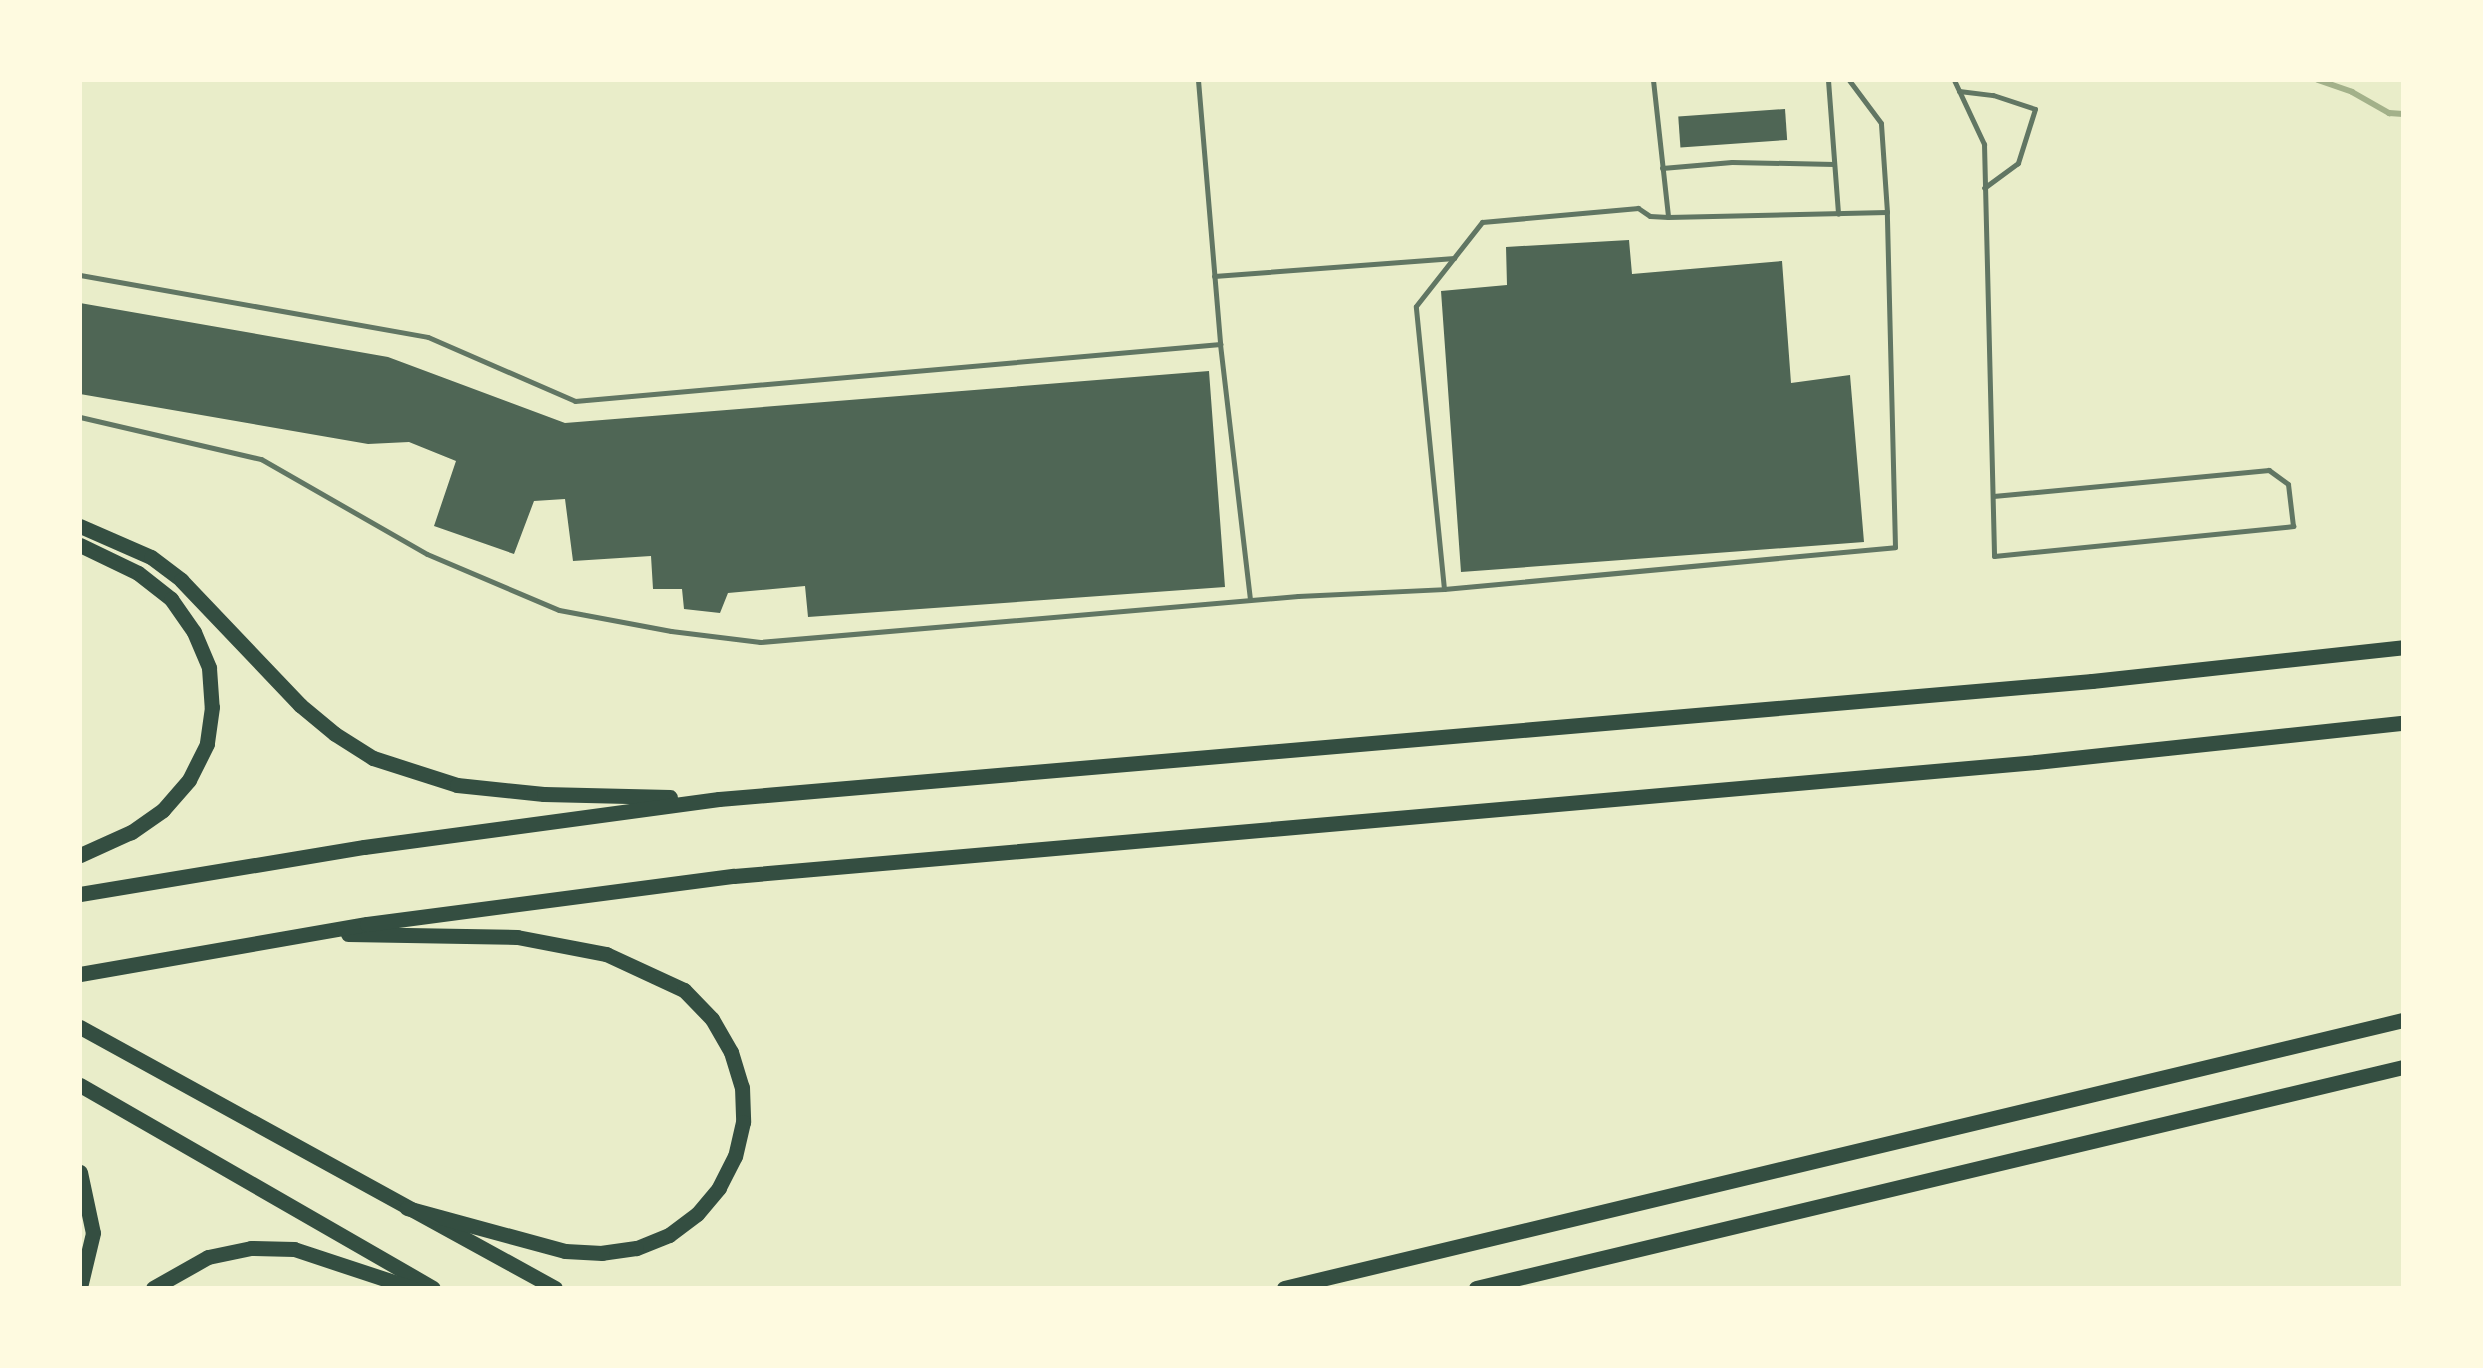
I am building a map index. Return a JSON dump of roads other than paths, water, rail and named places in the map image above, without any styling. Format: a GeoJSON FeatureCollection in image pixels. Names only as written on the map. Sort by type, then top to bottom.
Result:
{"type":"FeatureCollection","features":[{"type":"Feature","properties":{"kind":"highway"},"geometry":{"type":"LineString","coordinates":[[80,526],[151,557],[181,580],[300,705],[373,758],[457,785],[501,791],[718,798]]}},
{"type":"Feature","properties":{"kind":"highway"},"geometry":{"type":"LineString","coordinates":[[80,545],[138,573],[170,599],[194,632],[209,668],[212,707],[206,744],[198,762],[189,780],[163,810],[131,832],[80,854]]}},
{"type":"Feature","properties":{"kind":"highway"},"geometry":{"type":"LineString","coordinates":[[80,894],[364,847],[718,798],[2076,683],[2403,647]]}},
{"type":"Feature","properties":{"kind":"highway"},"geometry":{"type":"LineString","coordinates":[[80,974],[304,934],[586,893],[884,860],[2036,762],[2403,723]]}},
{"type":"Feature","properties":{"kind":"highway"},"geometry":{"type":"LineString","coordinates":[[304,934],[516,937],[606,954],[684,990],[712,1019],[732,1052],[742,1087],[743,1122],[735,1156],[708,1201],[669,1235],[636,1248],[602,1253],[566,1251],[407,1208]]}},
{"type":"Feature","properties":{"kind":"highway"},"geometry":{"type":"LineString","coordinates":[[1284,1288],[2403,1020]]}},
{"type":"Feature","properties":{"kind":"highway"},"geometry":{"type":"LineString","coordinates":[[80,1027],[554,1288]]}},
{"type":"Feature","properties":{"kind":"highway"},"geometry":{"type":"LineString","coordinates":[[1476,1288],[2403,1067]]}},
{"type":"Feature","properties":{"kind":"highway"},"geometry":{"type":"LineString","coordinates":[[80,1085],[433,1288]]}},
{"type":"Feature","properties":{"kind":"highway"},"geometry":{"type":"LineString","coordinates":[[80,1172],[93,1233],[80,1287]]}},
{"type":"Feature","properties":{"kind":"highway"},"geometry":{"type":"LineString","coordinates":[[153,1288],[208,1257],[251,1248],[294,1249],[412,1288]]}},
{"type":"Feature","properties":{"kind":"lane"},"geometry":{"type":"LineString","coordinates":[[1198,80],[1220,344],[1250,600]]}},
{"type":"Feature","properties":{"kind":"lane"},"geometry":{"type":"LineString","coordinates":[[1653,80],[1668,217]]}},
{"type":"Feature","properties":{"kind":"lane"},"geometry":{"type":"LineString","coordinates":[[1828,80],[1838,214]]}},
{"type":"Feature","properties":{"kind":"lane"},"geometry":{"type":"LineString","coordinates":[[80,416],[261,459],[427,554],[580,617],[760,642],[1250,600],[1444,588],[1895,547],[1882,122],[1849,80]]}},
{"type":"Feature","properties":{"kind":"lane"},"geometry":{"type":"LineString","coordinates":[[1954,80],[1984,144],[1994,556],[2292,526],[2288,484],[2268,470],[1993,496]]}},
{"type":"Feature","properties":{"kind":"lane"},"geometry":{"type":"LineString","coordinates":[[1959,90],[1993,95],[2035,109],[2018,163],[1984,188]]}},
{"type":"Feature","properties":{"kind":"lane"},"geometry":{"type":"LineString","coordinates":[[1662,168],[1732,162],[1834,164]]}},
{"type":"Feature","properties":{"kind":"lane"},"geometry":{"type":"LineString","coordinates":[[1444,588],[1416,306],[1482,222],[1638,208],[1650,216],[1668,217],[1887,212]]}},
{"type":"Feature","properties":{"kind":"lane"},"geometry":{"type":"LineString","coordinates":[[1214,276],[1454,258]]}},
{"type":"Feature","properties":{"kind":"lane"},"geometry":{"type":"LineString","coordinates":[[80,274],[428,337],[575,401],[1220,344]]}},
{"type":"Feature","properties":{"kind":"waterway"},"geometry":{"type":"LineString","coordinates":[[2318,80],[2352,92],[2389,113],[2403,114]]}}]}
